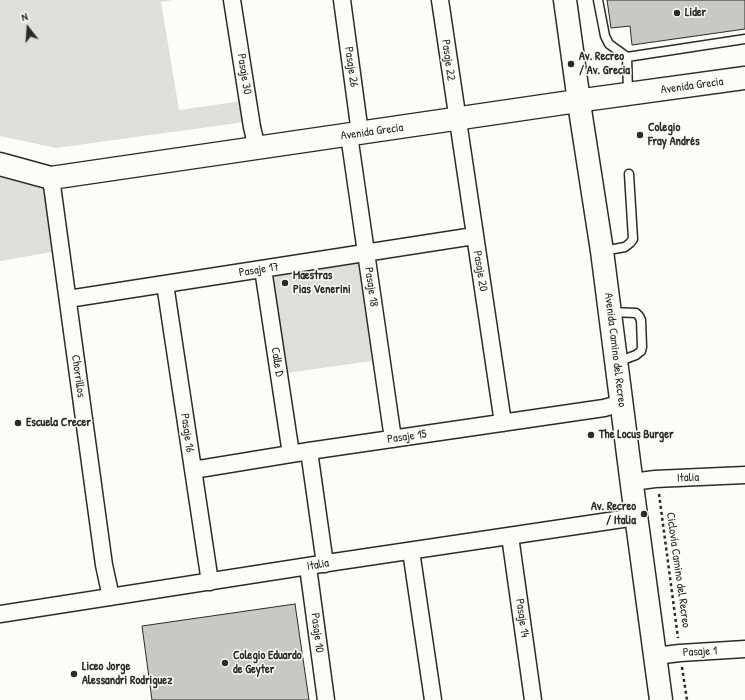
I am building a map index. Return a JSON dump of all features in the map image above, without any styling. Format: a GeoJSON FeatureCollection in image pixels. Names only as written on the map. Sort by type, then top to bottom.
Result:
{"type":"FeatureCollection","features":[{"type":"Feature","properties":{"kind":"street","name":"Pasaje 30"},"geometry":{"type":"LineString","coordinates":[[232,0],[252,127],[257,148]]}},
{"type":"Feature","properties":{"kind":"street","name":"Pasaje 26"},"geometry":{"type":"LineString","coordinates":[[342,0],[355,134]]}},
{"type":"Feature","properties":{"kind":"street","name":"Pasaje 22"},"geometry":{"type":"LineString","coordinates":[[440,0],[457,120]]}},
{"type":"Feature","properties":{"kind":"street","name":"Avenida Camino del Recreo"},"geometry":{"type":"LineString","coordinates":[[565,0],[602,251],[661,700]]}},
{"type":"Feature","properties":{"kind":"street","name":"Avenida Grecia"},"geometry":{"type":"LineString","coordinates":[[0,164],[51,178],[745,78]]}},
{"type":"Feature","properties":{"kind":"street","name":"Pasaje 20"},"geometry":{"type":"LineString","coordinates":[[457,120],[503,423]]}},
{"type":"Feature","properties":{"kind":"street","name":"Pasaje 18"},"geometry":{"type":"LineString","coordinates":[[355,134],[366,253],[393,438]]}},
{"type":"Feature","properties":{"kind":"street","name":"Chorrillos"},"geometry":{"type":"LineString","coordinates":[[51,178],[104,565],[111,597]]}},
{"type":"Feature","properties":{"kind":"street","name":"Pasaje 17"},"geometry":{"type":"LineString","coordinates":[[68,299],[474,236]]}},
{"type":"Feature","properties":{"kind":"street","name":"Calle D"},"geometry":{"type":"LineString","coordinates":[[263,269],[291,454]]}},
{"type":"Feature","properties":{"kind":"street","name":"Pasaje 16"},"geometry":{"type":"LineString","coordinates":[[166,284],[210,582]]}},
{"type":"Feature","properties":{"kind":"street","name":"Pasaje 15"},"geometry":{"type":"LineString","coordinates":[[193,470],[393,438],[604,408],[622,403]]}},
{"type":"Feature","properties":{"kind":"street"},"geometry":{"type":"LineString","coordinates":[[309,451],[324,564]]}},
{"type":"Feature","properties":{"kind":"street","name":"Italia"},"geometry":{"type":"LineString","coordinates":[[632,482],[655,479],[745,475]]}},
{"type":"Feature","properties":{"kind":"street","name":"Italia"},"geometry":{"type":"LineString","coordinates":[[0,614],[636,517]]}},
{"type":"Feature","properties":{"kind":"street","name":"Pasaje 14"},"geometry":{"type":"LineString","coordinates":[[510,536],[533,700]]}},
{"type":"Feature","properties":{"kind":"street"},"geometry":{"type":"LineString","coordinates":[[411,551],[433,700]]}},
{"type":"Feature","properties":{"kind":"street","name":"Pasaje 10"},"geometry":{"type":"LineString","coordinates":[[308,567],[326,700]]}},
{"type":"Feature","properties":{"kind":"street","name":"Pasaje 1"},"geometry":{"type":"LineString","coordinates":[[655,656],[745,649]]}},
{"type":"Feature","properties":{"kind":"lane"},"geometry":{"type":"LineString","coordinates":[[598,0],[605,36],[609,44],[627,57],[745,39]]}},
{"type":"Feature","properties":{"kind":"lane"},"geometry":{"type":"LineString","coordinates":[[627,57],[628,94]]}},
{"type":"Feature","properties":{"kind":"lane"},"geometry":{"type":"LineString","coordinates":[[602,251],[625,247],[630,244],[633,239],[629,174]]}},
{"type":"Feature","properties":{"kind":"lane"},"geometry":{"type":"LineString","coordinates":[[610,312],[636,313],[641,320],[641,351],[617,362]]}},
{"type":"Feature","properties":{"kind":"path","name":"Ciclovía Camino del Recreo"},"geometry":{"type":"LineString","coordinates":[[659,489],[687,700]]}},
{"type":"Feature","properties":{"kind":"shaded area"},"geometry":{"type":"Polygon","coordinates":[[[0,0],[173,0],[161,2],[179,110],[242,101],[245,122],[56,148],[0,136],[0,0]]]}},
{"type":"Feature","properties":{"kind":"shaded area"},"geometry":{"type":"Polygon","coordinates":[[[0,168],[45,182],[52,252],[0,261],[0,168]]]}},
{"type":"Feature","properties":{"kind":"shaded area"},"geometry":{"type":"Polygon","coordinates":[[[365,258],[379,360],[286,373],[272,271],[365,258]]]}},
{"type":"Feature","properties":{"kind":"building","name":"Lider"},"geometry":{"type":"Polygon","coordinates":[[[607,0],[745,0],[745,29],[632,45],[630,26],[611,28],[607,0]]]}},
{"type":"Feature","properties":{"kind":"building","name":"Colegio Eduardo de Geyter"},"geometry":{"type":"Polygon","coordinates":[[[295,604],[309,700],[152,700],[142,626],[295,604]]]}},
{"type":"Feature","properties":{"kind":"place","name":"Lider"},"geometry":{"type":"Point","coordinates":[677,13]}},
{"type":"Feature","properties":{"kind":"place","name":"Av. Recreo / Av. Grecia"},"geometry":{"type":"Point","coordinates":[571,64]}},
{"type":"Feature","properties":{"kind":"place","name":"Colegio Fray Andrés"},"geometry":{"type":"Point","coordinates":[640,135]}},
{"type":"Feature","properties":{"kind":"place","name":"Maestras Pias Venerini"},"geometry":{"type":"Point","coordinates":[285,283]}},
{"type":"Feature","properties":{"kind":"place","name":"Escuela Crecer"},"geometry":{"type":"Point","coordinates":[18,423]}},
{"type":"Feature","properties":{"kind":"place","name":"The Locus Burger"},"geometry":{"type":"Point","coordinates":[591,435]}},
{"type":"Feature","properties":{"kind":"place","name":"Av. Recreo / Italia"},"geometry":{"type":"Point","coordinates":[644,514]}},
{"type":"Feature","properties":{"kind":"place","name":"Colegio Eduardo de Geyter"},"geometry":{"type":"Point","coordinates":[225,663]}},
{"type":"Feature","properties":{"kind":"place","name":"Liceo Jorge Alessandri Rodriguez"},"geometry":{"type":"Point","coordinates":[74,674]}}]}
